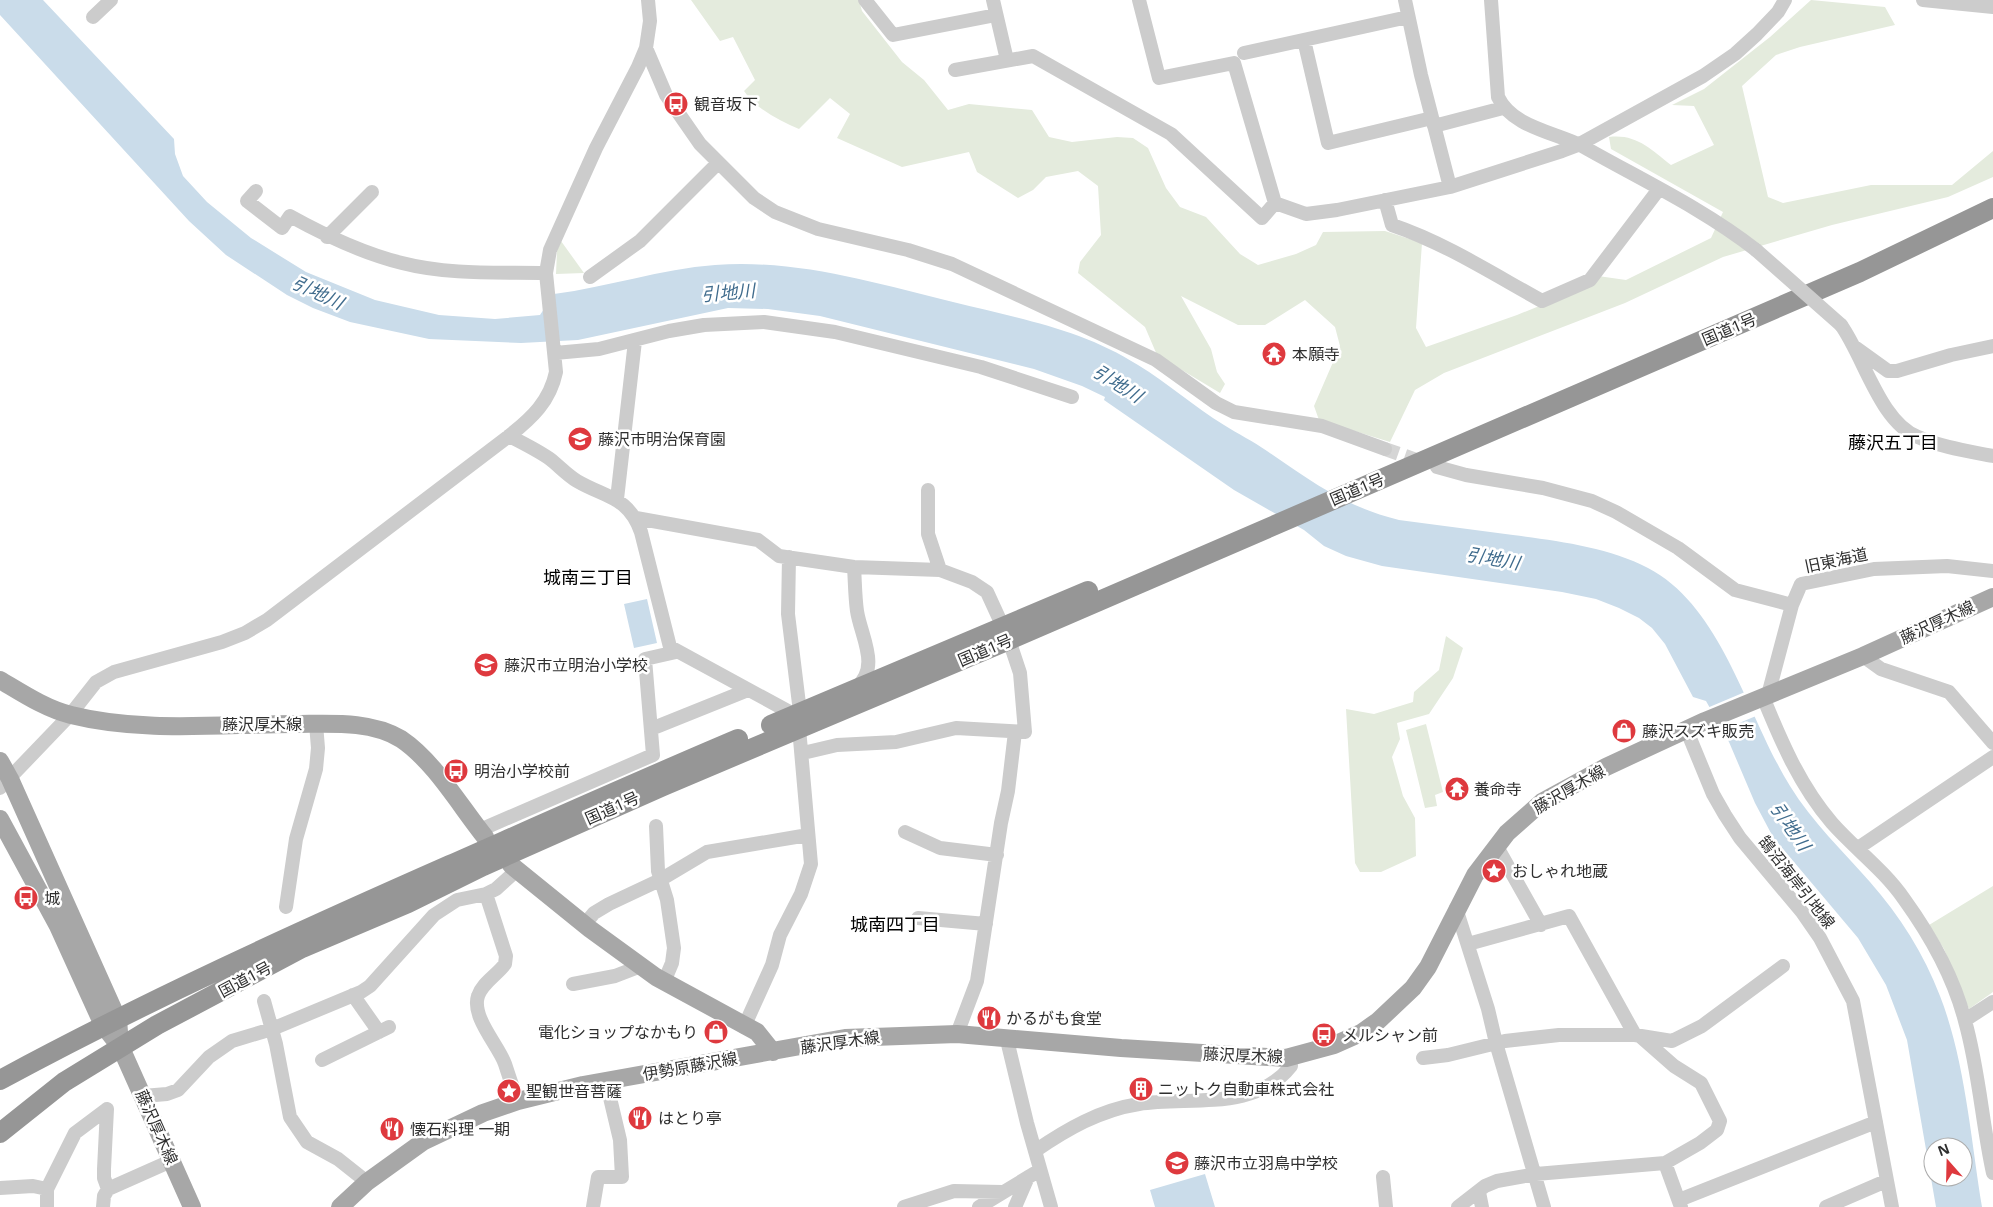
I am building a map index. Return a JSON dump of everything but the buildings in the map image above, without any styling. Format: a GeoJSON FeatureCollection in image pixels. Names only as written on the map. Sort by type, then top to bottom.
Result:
{"type":"FeatureCollection","features":[{"type":"Feature","properties":{"kind":"highway","name":"国道1号"},"geometry":{"type":"LineString","coordinates":[[1350,485],[1901,238],[1993,192]]}},
{"type":"Feature","properties":{"kind":"highway","name":"国道1号"},"geometry":{"type":"LineString","coordinates":[[0,1080],[111,1022],[291,935],[550,819],[1006,633],[1350,485],[1860,272],[1993,208]]}},
{"type":"Feature","properties":{"kind":"highway","name":"国道1号"},"geometry":{"type":"LineString","coordinates":[[0,1133],[64,1082],[157,1025],[302,948],[408,903],[798,719],[852,690],[899,671],[1006,633]]}},
{"type":"Feature","properties":{"kind":"main road","name":"藤沢厚木線"},"geometry":{"type":"LineString","coordinates":[[773,1052],[845,1038],[957,1034],[1007,1040],[1289,1058],[1334,1045],[1361,1033],[1397,1005],[1413,988],[1428,967],[1456,908],[1475,875],[1496,846],[1542,802],[1606,767],[1705,721],[1864,656],[1993,597]]}},
{"type":"Feature","properties":{"kind":"main road","name":"藤沢厚木線"},"geometry":{"type":"LineString","coordinates":[[0,680],[21,693],[70,715],[111,722],[180,725],[316,724],[363,726],[402,740],[429,765],[482,833]]}},
{"type":"Feature","properties":{"kind":"main road","name":"藤沢厚木線"},"geometry":{"type":"LineString","coordinates":[[0,761],[5,783],[192,1207]]}},
{"type":"Feature","properties":{"kind":"main road"},"geometry":{"type":"LineString","coordinates":[[5,783],[9,790],[12,810],[58,926]]}},
{"type":"Feature","properties":{"kind":"main road","name":"藤沢厚木線"},"geometry":{"type":"LineString","coordinates":[[0,819],[111,1022]]}},
{"type":"Feature","properties":{"kind":"main road"},"geometry":{"type":"LineString","coordinates":[[514,868],[584,924],[664,982],[744,1027],[757,1032],[773,1052]]}},
{"type":"Feature","properties":{"kind":"main road","name":"伊勢原藤沢線"},"geometry":{"type":"LineString","coordinates":[[340,1207],[367,1182],[424,1141],[483,1113],[553,1091],[773,1052]]}},
{"type":"Feature","properties":{"kind":"street"},"geometry":{"type":"LineString","coordinates":[[93,17],[111,0]]}},
{"type":"Feature","properties":{"kind":"street"},"geometry":{"type":"LineString","coordinates":[[5,783],[70,715],[96,682],[114,672],[222,642],[245,633],[267,620],[527,422],[549,395],[556,372],[547,280],[550,250],[555,233],[646,48],[650,21],[648,0]]}},
{"type":"Feature","properties":{"kind":"street"},"geometry":{"type":"LineString","coordinates":[[865,0],[893,35],[996,15]]}},
{"type":"Feature","properties":{"kind":"street"},"geometry":{"type":"LineString","coordinates":[[992,0],[1007,60]]}},
{"type":"Feature","properties":{"kind":"street"},"geometry":{"type":"LineString","coordinates":[[1139,0],[1159,78],[1234,63],[1276,203]]}},
{"type":"Feature","properties":{"kind":"street"},"geometry":{"type":"LineString","coordinates":[[1405,0],[1450,187]]}},
{"type":"Feature","properties":{"kind":"street"},"geometry":{"type":"LineString","coordinates":[[1491,0],[1498,97],[1503,108],[1517,118],[1578,145],[1733,232],[1841,325],[1856,348],[1891,416],[1903,428],[1917,437],[1993,456]]}},
{"type":"Feature","properties":{"kind":"street"},"geometry":{"type":"LineString","coordinates":[[1276,203],[1306,214],[1385,200],[1450,187],[1578,145],[1703,76],[1735,54],[1778,12],[1785,0]]}},
{"type":"Feature","properties":{"kind":"street"},"geometry":{"type":"LineString","coordinates":[[1923,0],[1972,2],[1993,7]]}},
{"type":"Feature","properties":{"kind":"street"},"geometry":{"type":"LineString","coordinates":[[1244,53],[1408,17]]}},
{"type":"Feature","properties":{"kind":"street"},"geometry":{"type":"LineString","coordinates":[[1304,40],[1328,143],[1503,108]]}},
{"type":"Feature","properties":{"kind":"street"},"geometry":{"type":"LineString","coordinates":[[646,48],[666,95],[680,117],[718,163],[754,198],[788,218],[818,229],[908,250],[952,264],[1156,360],[1216,402],[1234,412],[1322,426],[1385,449]]}},
{"type":"Feature","properties":{"kind":"street"},"geometry":{"type":"LineString","coordinates":[[955,70],[1033,56],[1162,128],[1262,218],[1276,203]]}},
{"type":"Feature","properties":{"kind":"street"},"geometry":{"type":"LineString","coordinates":[[590,277],[640,242],[718,163]]}},
{"type":"Feature","properties":{"kind":"street"},"geometry":{"type":"LineString","coordinates":[[1385,200],[1392,225],[1455,253],[1542,301],[1590,280],[1659,189]]}},
{"type":"Feature","properties":{"kind":"street"},"geometry":{"type":"LineString","coordinates":[[256,191],[247,201],[282,228],[290,216],[327,237],[369,254],[429,268],[547,280]]}},
{"type":"Feature","properties":{"kind":"street"},"geometry":{"type":"LineString","coordinates":[[327,237],[372,192]]}},
{"type":"Feature","properties":{"kind":"street"},"geometry":{"type":"LineString","coordinates":[[555,353],[599,349],[670,331],[704,325],[764,322],[802,326],[980,367],[1072,397]]}},
{"type":"Feature","properties":{"kind":"street"},"geometry":{"type":"LineString","coordinates":[[617,499],[635,341]]}},
{"type":"Feature","properties":{"kind":"street"},"geometry":{"type":"LineString","coordinates":[[1856,348],[1888,371],[1897,371],[1951,355],[1993,346]]}},
{"type":"Feature","properties":{"kind":"street"},"geometry":{"type":"LineString","coordinates":[[509,436],[540,452],[576,481],[617,499],[636,518],[654,580],[670,647],[798,719]]}},
{"type":"Feature","properties":{"kind":"street"},"geometry":{"type":"LineString","coordinates":[[1437,467],[1466,475],[1550,490],[1592,501],[1616,512],[1678,548],[1735,590],[1792,605]]}},
{"type":"Feature","properties":{"kind":"street"},"geometry":{"type":"LineString","coordinates":[[928,490],[928,534],[940,570]]}},
{"type":"Feature","properties":{"kind":"street"},"geometry":{"type":"LineString","coordinates":[[636,518],[758,540],[779,556],[854,568],[940,570],[972,582],[987,592],[1006,633],[1020,672],[1026,732],[956,728],[896,742],[837,745],[803,753]]}},
{"type":"Feature","properties":{"kind":"street"},"geometry":{"type":"LineString","coordinates":[[744,1027],[772,964],[780,935],[801,894],[811,864],[803,753],[788,614],[789,557]]}},
{"type":"Feature","properties":{"kind":"street","name":"旧東海道"},"geometry":{"type":"LineString","coordinates":[[1762,697],[1792,605],[1799,587],[1805,582],[1859,571],[1938,566],[1993,571]]}},
{"type":"Feature","properties":{"kind":"street"},"geometry":{"type":"LineString","coordinates":[[852,690],[862,682],[868,673],[868,653],[857,611],[854,568]]}},
{"type":"Feature","properties":{"kind":"street"},"geometry":{"type":"LineString","coordinates":[[482,833],[653,756],[645,659],[676,652]]}},
{"type":"Feature","properties":{"kind":"street"},"geometry":{"type":"LineString","coordinates":[[868,653],[882,667],[899,671]]}},
{"type":"Feature","properties":{"kind":"street"},"geometry":{"type":"LineString","coordinates":[[1864,656],[1881,669],[1949,692],[1993,743]]}},
{"type":"Feature","properties":{"kind":"street"},"geometry":{"type":"LineString","coordinates":[[651,729],[748,690]]}},
{"type":"Feature","properties":{"kind":"street"},"geometry":{"type":"LineString","coordinates":[[1762,697],[1785,748],[1813,800],[1832,824],[1882,871],[1909,907],[1941,960],[1965,1020],[1993,1173]]}},
{"type":"Feature","properties":{"kind":"street"},"geometry":{"type":"LineString","coordinates":[[286,907],[296,839],[316,769],[318,748],[316,724]]}},
{"type":"Feature","properties":{"kind":"street","name":"鵠沼海岸引地線"},"geometry":{"type":"LineString","coordinates":[[1687,731],[1713,794],[1725,815],[1740,838],[1802,912],[1826,948],[1853,1001],[1862,1038],[1892,1207]]}},
{"type":"Feature","properties":{"kind":"street"},"geometry":{"type":"LineString","coordinates":[[957,1034],[977,981],[1015,732]]}},
{"type":"Feature","properties":{"kind":"street"},"geometry":{"type":"LineString","coordinates":[[1858,848],[1993,758]]}},
{"type":"Feature","properties":{"kind":"street"},"geometry":{"type":"LineString","coordinates":[[656,826],[660,880],[667,900],[674,948],[672,963],[664,982]]}},
{"type":"Feature","properties":{"kind":"street"},"geometry":{"type":"LineString","coordinates":[[906,832],[940,848],[997,855]]}},
{"type":"Feature","properties":{"kind":"street"},"geometry":{"type":"LineString","coordinates":[[584,924],[594,913],[609,904],[660,880],[707,852],[808,834]]}},
{"type":"Feature","properties":{"kind":"street"},"geometry":{"type":"LineString","coordinates":[[1496,846],[1541,925]]}},
{"type":"Feature","properties":{"kind":"street"},"geometry":{"type":"LineString","coordinates":[[143,1096],[172,1094],[188,1082],[218,1048],[238,1038],[272,1029],[370,986],[434,915],[457,900],[486,894],[496,889],[514,868]]}},
{"type":"Feature","properties":{"kind":"street"},"geometry":{"type":"LineString","coordinates":[[486,894],[506,956],[506,964],[486,983],[478,996],[477,1004],[485,1029],[505,1063],[518,1101]]}},
{"type":"Feature","properties":{"kind":"street"},"geometry":{"type":"LineString","coordinates":[[1456,908],[1536,1174],[1544,1207]]}},
{"type":"Feature","properties":{"kind":"street"},"geometry":{"type":"LineString","coordinates":[[1458,1207],[1497,1180],[1536,1174],[1665,1163],[1717,1130],[1720,1121],[1701,1082],[1674,1066],[1638,1036],[1569,916],[1468,944]]}},
{"type":"Feature","properties":{"kind":"street"},"geometry":{"type":"LineString","coordinates":[[918,918],[986,924]]}},
{"type":"Feature","properties":{"kind":"street"},"geometry":{"type":"LineString","coordinates":[[573,984],[615,976],[641,966]]}},
{"type":"Feature","properties":{"kind":"street"},"geometry":{"type":"LineString","coordinates":[[1423,1058],[1448,1055],[1496,1043],[1559,1035],[1638,1036],[1666,1041],[1676,1040],[1702,1026],[1783,966]]}},
{"type":"Feature","properties":{"kind":"street"},"geometry":{"type":"LineString","coordinates":[[322,1060],[384,1030],[353,995]]}},
{"type":"Feature","properties":{"kind":"street"},"geometry":{"type":"LineString","coordinates":[[264,1001],[272,1029],[286,1105],[298,1130],[307,1142],[338,1158],[367,1182]]}},
{"type":"Feature","properties":{"kind":"street"},"geometry":{"type":"LineString","coordinates":[[1965,1020],[1993,1002]]}},
{"type":"Feature","properties":{"kind":"street"},"geometry":{"type":"LineString","coordinates":[[1007,1040],[1035,1151],[1034,1173],[1015,1207]]}},
{"type":"Feature","properties":{"kind":"street"},"geometry":{"type":"LineString","coordinates":[[1035,1151],[1082,1122],[1119,1108],[1165,1101],[1235,1098],[1282,1077],[1291,1066],[1289,1058]]}},
{"type":"Feature","properties":{"kind":"street"},"geometry":{"type":"LineString","coordinates":[[593,1207],[598,1177],[622,1177],[620,1140],[606,1081]]}},
{"type":"Feature","properties":{"kind":"street"},"geometry":{"type":"LineString","coordinates":[[47,1207],[47,1189],[74,1132],[107,1109],[104,1178],[108,1189]]}},
{"type":"Feature","properties":{"kind":"street"},"geometry":{"type":"LineString","coordinates":[[1665,1163],[1680,1204],[1876,1122]]}},
{"type":"Feature","properties":{"kind":"street"},"geometry":{"type":"LineString","coordinates":[[103,1207],[104,1196],[108,1189],[172,1161]]}},
{"type":"Feature","properties":{"kind":"street"},"geometry":{"type":"LineString","coordinates":[[979,1207],[1034,1173]]}},
{"type":"Feature","properties":{"kind":"street"},"geometry":{"type":"LineString","coordinates":[[1034,1173],[1051,1207]]}},
{"type":"Feature","properties":{"kind":"street"},"geometry":{"type":"LineString","coordinates":[[1383,1177],[1386,1207]]}},
{"type":"Feature","properties":{"kind":"street"},"geometry":{"type":"LineString","coordinates":[[1826,1207],[1886,1181]]}},
{"type":"Feature","properties":{"kind":"street"},"geometry":{"type":"LineString","coordinates":[[0,1188],[33,1186],[47,1189]]}},
{"type":"Feature","properties":{"kind":"street"},"geometry":{"type":"LineString","coordinates":[[904,1207],[954,1191],[1002,1192]]}},
{"type":"Feature","properties":{"kind":"street"},"geometry":{"type":"LineString","coordinates":[[1479,1192],[1482,1207]]}},
{"type":"Feature","properties":{"kind":"shaded area"},"geometry":{"type":"Polygon","coordinates":[[[691,0],[859,0],[862,11],[902,62],[924,80],[948,110],[969,104],[1032,110],[1049,137],[1072,142],[1117,137],[1133,138],[1148,148],[1166,188],[1180,207],[1206,217],[1240,254],[1258,265],[1296,254],[1316,245],[1323,232],[1385,231],[1422,243],[1416,328],[1426,347],[1517,315],[1586,287],[1598,276],[1626,280],[1711,238],[1723,212],[1611,149],[1609,137],[1635,140],[1650,148],[1671,165],[1714,145],[1694,106],[1672,105],[1704,89],[1770,37],[1811,0],[1885,7],[1895,25],[1800,47],[1776,55],[1742,86],[1768,197],[1783,203],[1871,185],[1952,185],[1993,151],[1993,177],[1948,197],[1832,225],[1723,257],[1625,303],[1444,373],[1415,390],[1390,442],[1319,420],[1314,406],[1340,346],[1335,327],[1305,300],[1265,325],[1238,325],[1181,296],[1211,349],[1217,372],[1225,384],[1220,393],[1157,355],[1145,327],[1078,273],[1080,262],[1101,235],[1098,186],[1078,171],[1046,177],[1033,190],[1018,198],[977,172],[969,152],[902,167],[837,138],[850,114],[830,98],[799,129],[792,126],[769,114],[744,91],[755,80],[733,37],[720,41],[691,0]]]}},
{"type":"Feature","properties":{"kind":"shaded area"},"geometry":{"type":"Polygon","coordinates":[[[561,241],[584,273],[556,274],[557,251],[561,241]]]}},
{"type":"Feature","properties":{"kind":"shaded area"},"geometry":{"type":"Polygon","coordinates":[[[1446,636],[1463,648],[1453,678],[1429,714],[1397,723],[1400,739],[1392,757],[1403,796],[1415,818],[1416,856],[1381,872],[1360,872],[1355,863],[1346,709],[1374,714],[1413,702],[1414,692],[1439,670],[1446,636]]]}},
{"type":"Feature","properties":{"kind":"shaded area"},"geometry":{"type":"Polygon","coordinates":[[[1426,724],[1443,792],[1435,795],[1437,806],[1425,808],[1406,730],[1426,724]]]}},
{"type":"Feature","properties":{"kind":"shaded area"},"geometry":{"type":"Polygon","coordinates":[[[1993,886],[1993,992],[1969,1009],[1944,949],[1929,925],[1993,886]]]}},
{"type":"Feature","properties":{"kind":"water","name":"引地川"},"geometry":{"type":"Polygon","coordinates":[[[0,0],[43,0],[174,139],[175,154],[183,176],[207,202],[251,238],[306,272],[375,300],[439,315],[495,319],[540,315],[554,294],[695,267],[746,264],[776,266],[806,269],[865,280],[1025,319],[1072,333],[1094,342],[1149,372],[1213,418],[1262,447],[1329,492],[1361,508],[1399,520],[1530,537],[1582,546],[1616,555],[1648,568],[1674,586],[1696,609],[1715,636],[1731,666],[1790,786],[1818,824],[1891,908],[1919,950],[1934,980],[1949,1021],[1956,1047],[1972,1137],[1924,1137],[1907,1040],[1886,985],[1858,938],[1773,837],[1755,803],[1729,742],[1706,701],[1693,697],[1665,644],[1652,628],[1639,618],[1596,599],[1562,592],[1382,566],[1346,556],[1324,546],[1304,530],[1234,490],[1104,400],[1105,397],[1082,386],[1034,369],[820,316],[768,309],[728,308],[578,340],[521,343],[429,339],[350,322],[313,308],[287,295],[226,255],[189,221],[0,15],[0,0]]]}},
{"type":"Feature","properties":{"kind":"water"},"geometry":{"type":"Polygon","coordinates":[[[647,599],[657,643],[634,648],[624,604],[647,599]]]}},
{"type":"Feature","properties":{"kind":"water"},"geometry":{"type":"Polygon","coordinates":[[[1973,1147],[1982,1207],[1936,1207],[1933,1187],[1973,1187],[1973,1147]]]}},
{"type":"Feature","properties":{"kind":"water"},"geometry":{"type":"Polygon","coordinates":[[[1205,1174],[1215,1207],[1155,1207],[1150,1190],[1205,1174]]]}},
{"type":"Feature","properties":{"kind":"pier"},"geometry":{"type":"Polygon","coordinates":[[[1745,692],[1756,716],[1720,731],[1707,708],[1745,692]]]}},
{"type":"Feature","properties":{"kind":"tunnel"},"geometry":{"type":"LineString","coordinates":[[1385,449],[1425,463]]}},
{"type":"Feature","properties":{"kind":"place","name":"観音坂下"},"geometry":{"type":"Point","coordinates":[676,104]}},
{"type":"Feature","properties":{"kind":"place","name":"本願寺"},"geometry":{"type":"Point","coordinates":[1274,354]}},
{"type":"Feature","properties":{"kind":"place","name":"藤沢市明治保育園"},"geometry":{"type":"Point","coordinates":[580,439]}},
{"type":"Feature","properties":{"kind":"place","name":"藤沢市立明治小学校"},"geometry":{"type":"Point","coordinates":[486,665]}},
{"type":"Feature","properties":{"kind":"place","name":"藤沢スズキ販売"},"geometry":{"type":"Point","coordinates":[1624,731]}},
{"type":"Feature","properties":{"kind":"place","name":"明治小学校前"},"geometry":{"type":"Point","coordinates":[456,771]}},
{"type":"Feature","properties":{"kind":"place","name":"養命寺"},"geometry":{"type":"Point","coordinates":[1457,789]}},
{"type":"Feature","properties":{"kind":"place","name":"おしゃれ地蔵"},"geometry":{"type":"Point","coordinates":[1494,871]}},
{"type":"Feature","properties":{"kind":"place","name":"城"},"geometry":{"type":"Point","coordinates":[26,898]}},
{"type":"Feature","properties":{"kind":"place","name":"かるがも食堂"},"geometry":{"type":"Point","coordinates":[989,1018]}},
{"type":"Feature","properties":{"kind":"place","name":"電化ショップなかもり"},"geometry":{"type":"Point","coordinates":[716,1032]}},
{"type":"Feature","properties":{"kind":"place","name":"メルシャン前"},"geometry":{"type":"Point","coordinates":[1324,1035]}},
{"type":"Feature","properties":{"kind":"place","name":"ニットク自動車株式会社"},"geometry":{"type":"Point","coordinates":[1141,1089]}},
{"type":"Feature","properties":{"kind":"place","name":"聖観世音菩薩"},"geometry":{"type":"Point","coordinates":[509,1091]}},
{"type":"Feature","properties":{"kind":"place","name":"はとり亭"},"geometry":{"type":"Point","coordinates":[640,1118]}},
{"type":"Feature","properties":{"kind":"place","name":"懐石料理 一期"},"geometry":{"type":"Point","coordinates":[392,1129]}},
{"type":"Feature","properties":{"kind":"place","name":"藤沢市立羽鳥中学校"},"geometry":{"type":"Point","coordinates":[1177,1163]}},
{"type":"Feature","properties":{"kind":"district","name":"藤沢五丁目"},"geometry":{"type":"Point","coordinates":[1893,442]}},
{"type":"Feature","properties":{"kind":"district","name":"城南三丁目"},"geometry":{"type":"Point","coordinates":[588,577]}},
{"type":"Feature","properties":{"kind":"district","name":"城南四丁目"},"geometry":{"type":"Point","coordinates":[895,924]}}]}
